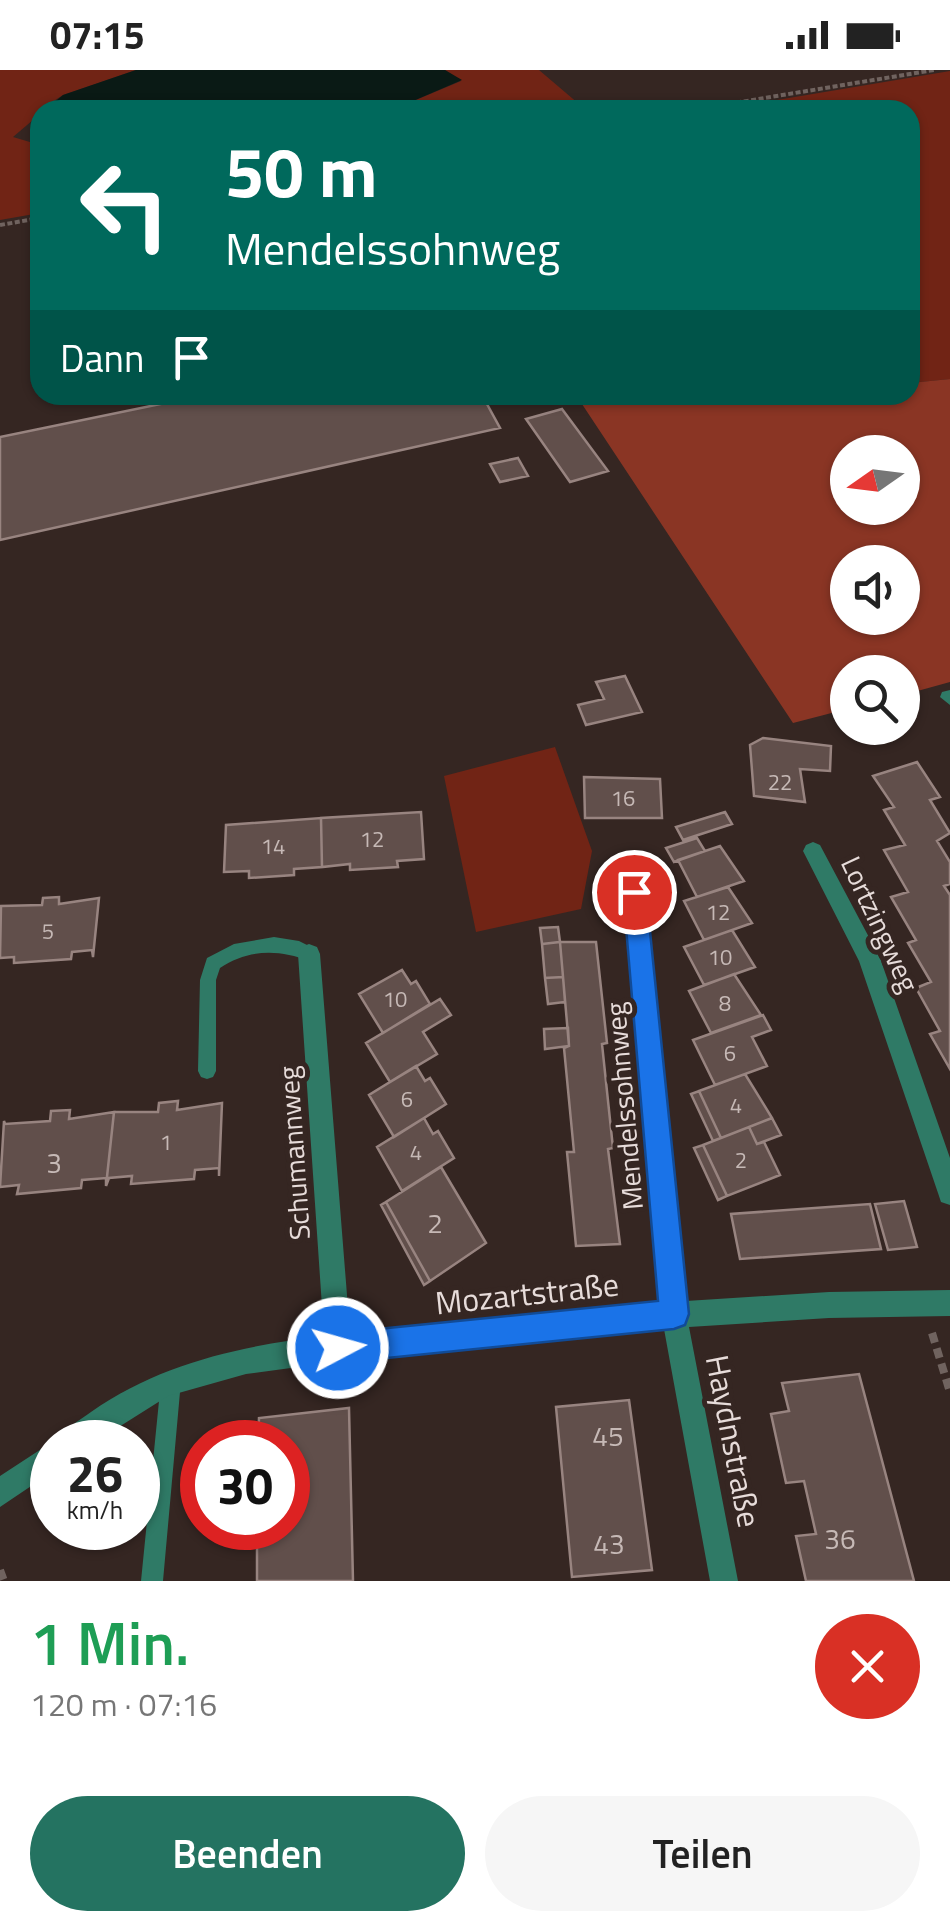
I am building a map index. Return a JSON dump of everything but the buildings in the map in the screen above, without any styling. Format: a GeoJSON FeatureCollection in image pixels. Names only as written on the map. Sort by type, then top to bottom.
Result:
{"type":"FeatureCollection","features":[{"type":"Feature","properties":{"kind":"street","name":"Lortzingweg"},"geometry":{"type":"LineString","coordinates":[[813,851],[869,958],[950,1193]]}},
{"type":"Feature","properties":{"kind":"street","name":"Mendelssohnweg"},"geometry":{"type":"LineString","coordinates":[[634,892],[674,1314]]}},
{"type":"Feature","properties":{"kind":"street","name":"Schumannweg"},"geometry":{"type":"LineString","coordinates":[[309,954],[338,1348]]}},
{"type":"Feature","properties":{"kind":"street","name":"Mozartstraße"},"geometry":{"type":"LineString","coordinates":[[104,1420],[171,1381],[228,1364],[338,1348],[674,1314],[937,1303]]}},
{"type":"Feature","properties":{"kind":"street","name":"Haydnstraße"},"geometry":{"type":"LineString","coordinates":[[674,1314],[724,1581]]}},
{"type":"Feature","properties":{"kind":"street"},"geometry":{"type":"LineString","coordinates":[[0,1493],[30,1472]]}},
{"type":"Feature","properties":{"kind":"lane"},"geometry":{"type":"LineString","coordinates":[[207,1070],[208,980],[212,963],[234,952],[276,945],[294,946],[309,954]]}},
{"type":"Feature","properties":{"kind":"lane"},"geometry":{"type":"LineString","coordinates":[[152,1581],[171,1381]]}},
{"type":"Feature","properties":{"kind":"path"},"geometry":{"type":"LineString","coordinates":[[752,100],[934,70]]}},
{"type":"Feature","properties":{"kind":"path"},"geometry":{"type":"LineString","coordinates":[[0,225],[30,220]]}},
{"type":"Feature","properties":{"kind":"path"},"geometry":{"type":"LineString","coordinates":[[937,1303],[950,1392]]}},
{"type":"Feature","properties":{"kind":"path"},"geometry":{"type":"LineString","coordinates":[[0,1570],[4,1581]]}},
{"type":"Feature","properties":{"kind":"shaded area"},"geometry":{"type":"Polygon","coordinates":[[[0,70],[136,70],[55,100],[30,100],[30,123],[13,137],[30,142],[30,215],[0,220],[0,70]]]}},
{"type":"Feature","properties":{"kind":"shaded area"},"geometry":{"type":"Polygon","coordinates":[[[136,70],[445,70],[462,80],[415,100],[57,100],[136,70]]]}},
{"type":"Feature","properties":{"kind":"shaded area"},"geometry":{"type":"Polygon","coordinates":[[[445,70],[539,70],[574,100],[416,100],[461,81],[445,70]]]}},
{"type":"Feature","properties":{"kind":"shaded area"},"geometry":{"type":"Polygon","coordinates":[[[950,71],[950,379],[920,382],[920,100],[777,100],[950,71]]]}},
{"type":"Feature","properties":{"kind":"shaded area"},"geometry":{"type":"Polygon","coordinates":[[[950,379],[950,682],[920,690],[920,655],[830,655],[830,713],[793,723],[583,405],[920,405],[920,382],[950,379]]]}},
{"type":"Feature","properties":{"kind":"shaded area"},"geometry":{"type":"Polygon","coordinates":[[[555,747],[592,851],[581,909],[476,932],[444,776],[555,747]]]}},
{"type":"Feature","properties":{"kind":"route"},"geometry":{"type":"LineString","coordinates":[[338,1348],[674,1314],[634,892]]}}]}
